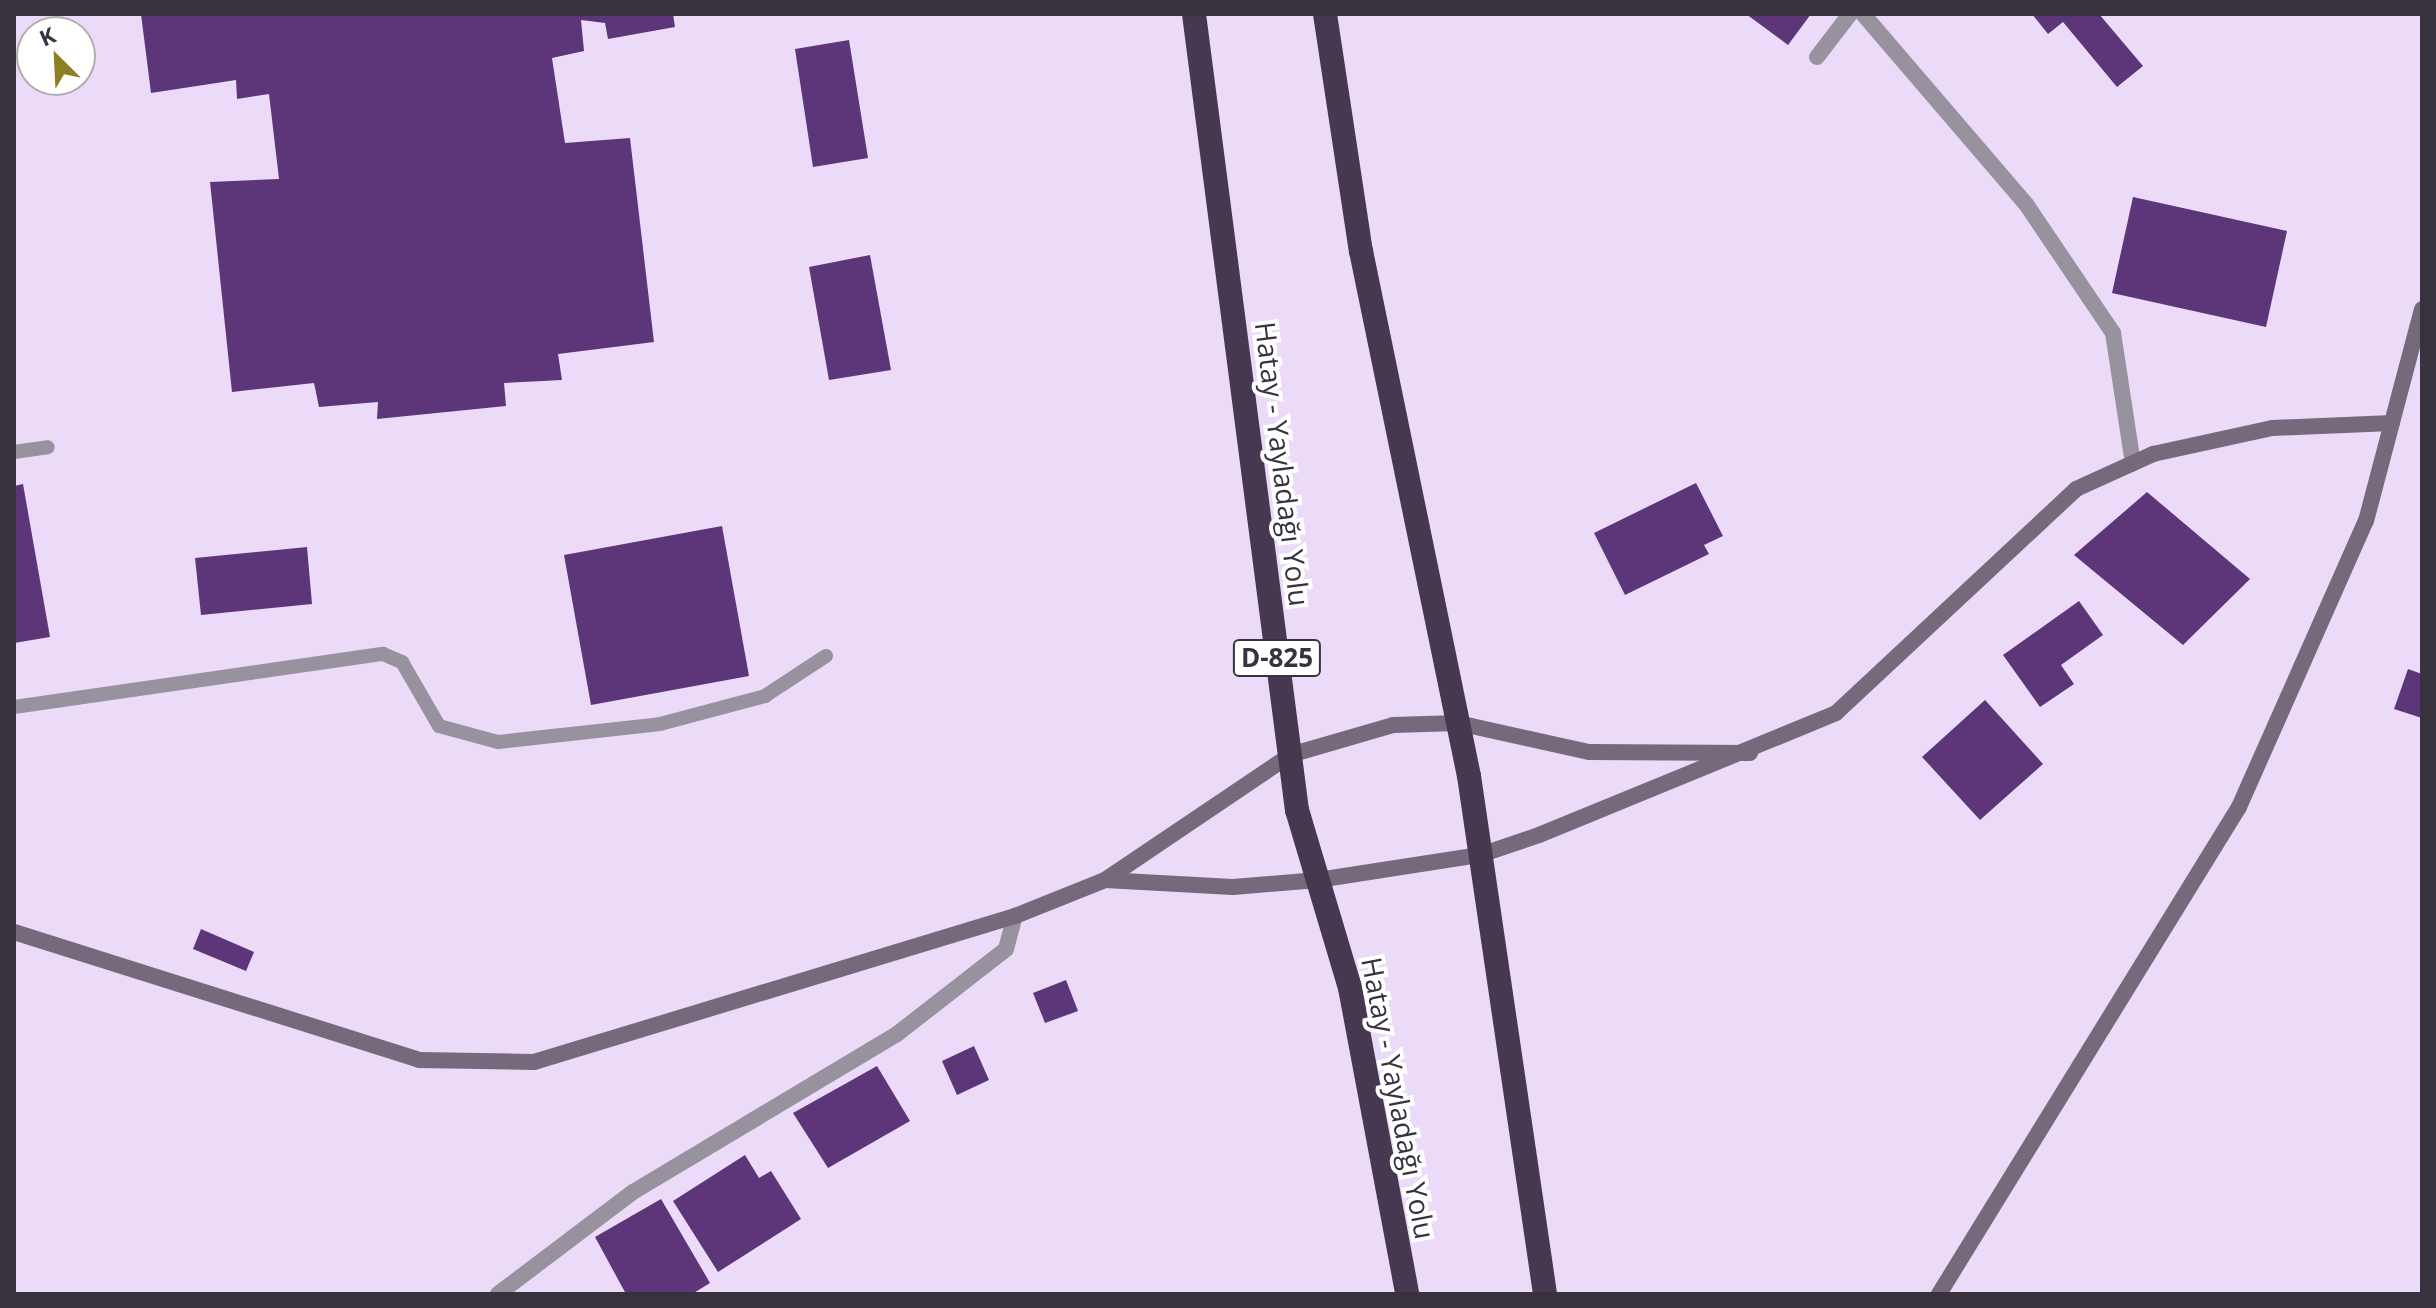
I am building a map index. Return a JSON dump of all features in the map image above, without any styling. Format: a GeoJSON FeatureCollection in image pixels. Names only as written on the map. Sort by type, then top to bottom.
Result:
{"type":"FeatureCollection","features":[{"type":"Feature","properties":{"kind":"highway","name":"Hatay - Yayladağı Yolu"},"geometry":{"type":"LineString","coordinates":[[1194,14],[1290,755],[1318,880],[1350,988],[1407,1294]]}},
{"type":"Feature","properties":{"kind":"highway"},"geometry":{"type":"LineString","coordinates":[[1325,14],[1361,251],[1458,723],[1545,1294]]}},
{"type":"Feature","properties":{"kind":"street"},"geometry":{"type":"LineString","coordinates":[[1817,57],[1850,14]]}},
{"type":"Feature","properties":{"kind":"street"},"geometry":{"type":"LineString","coordinates":[[1863,14],[2026,204],[2113,333],[2133,463]]}},
{"type":"Feature","properties":{"kind":"street"},"geometry":{"type":"LineString","coordinates":[[1939,1294],[2239,807],[2366,521],[2422,309]]}},
{"type":"Feature","properties":{"kind":"street"},"geometry":{"type":"LineString","coordinates":[[1105,880],[1233,887],[1318,880],[1480,855],[1750,753],[1836,713],[2076,489],[2133,463],[2272,428],[2392,423]]}},
{"type":"Feature","properties":{"kind":"street"},"geometry":{"type":"LineString","coordinates":[[14,932],[419,1060],[534,1062],[1015,916],[1105,880],[1290,755],[1393,725],[1458,723],[1589,752],[1750,753]]}},
{"type":"Feature","properties":{"kind":"street"},"geometry":{"type":"LineString","coordinates":[[498,1294],[633,1192],[897,1034],[1006,949],[1015,916]]}},
{"type":"Feature","properties":{"kind":"lane"},"geometry":{"type":"LineString","coordinates":[[14,452],[48,447]]}},
{"type":"Feature","properties":{"kind":"lane"},"geometry":{"type":"LineString","coordinates":[[14,707],[383,654],[402,662],[439,726],[498,742],[660,724],[765,696],[826,656]]}},
{"type":"Feature","properties":{"kind":"building"},"geometry":{"type":"Polygon","coordinates":[[[141,14],[673,14],[675,27],[608,39],[605,23],[581,20],[584,51],[552,58],[565,143],[630,138],[654,342],[558,354],[562,380],[504,383],[506,406],[377,419],[378,402],[319,407],[314,383],[232,392],[210,182],[279,179],[269,94],[237,99],[236,80],[151,93],[141,14]]]}},
{"type":"Feature","properties":{"kind":"building"},"geometry":{"type":"Polygon","coordinates":[[[1746,14],[1811,14],[1788,45],[1746,14]]]}},
{"type":"Feature","properties":{"kind":"building"},"geometry":{"type":"Polygon","coordinates":[[[2032,14],[2099,14],[2143,66],[2117,87],[2063,22],[2048,34],[2032,14]]]}},
{"type":"Feature","properties":{"kind":"building"},"geometry":{"type":"Polygon","coordinates":[[[849,40],[868,158],[813,167],[795,49],[849,40]]]}},
{"type":"Feature","properties":{"kind":"building"},"geometry":{"type":"Polygon","coordinates":[[[2133,197],[2287,231],[2266,327],[2112,293],[2133,197]]]}},
{"type":"Feature","properties":{"kind":"building"},"geometry":{"type":"Polygon","coordinates":[[[870,255],[891,370],[829,380],[809,267],[870,255]]]}},
{"type":"Feature","properties":{"kind":"building"},"geometry":{"type":"Polygon","coordinates":[[[1696,483],[1723,536],[1704,545],[1709,554],[1625,595],[1594,533],[1696,483]]]}},
{"type":"Feature","properties":{"kind":"building"},"geometry":{"type":"Polygon","coordinates":[[[23,484],[50,637],[14,643],[14,486],[23,484]]]}},
{"type":"Feature","properties":{"kind":"building"},"geometry":{"type":"Polygon","coordinates":[[[2147,492],[2250,579],[2183,645],[2074,555],[2147,492]]]}},
{"type":"Feature","properties":{"kind":"building"},"geometry":{"type":"Polygon","coordinates":[[[722,526],[749,676],[591,705],[564,555],[722,526]]]}},
{"type":"Feature","properties":{"kind":"building"},"geometry":{"type":"Polygon","coordinates":[[[307,547],[312,604],[201,615],[195,558],[307,547]]]}},
{"type":"Feature","properties":{"kind":"building"},"geometry":{"type":"Polygon","coordinates":[[[2079,601],[2103,635],[2061,665],[2074,684],[2040,707],[2003,655],[2079,601]]]}},
{"type":"Feature","properties":{"kind":"building"},"geometry":{"type":"Polygon","coordinates":[[[2408,669],[2422,674],[2422,718],[2394,709],[2408,669]]]}},
{"type":"Feature","properties":{"kind":"building"},"geometry":{"type":"Polygon","coordinates":[[[1985,700],[2043,764],[1980,820],[1922,757],[1985,700]]]}},
{"type":"Feature","properties":{"kind":"building"},"geometry":{"type":"Polygon","coordinates":[[[201,929],[254,952],[246,971],[193,949],[201,929]]]}},
{"type":"Feature","properties":{"kind":"building"},"geometry":{"type":"Polygon","coordinates":[[[1066,980],[1078,1011],[1045,1023],[1033,993],[1066,980]]]}},
{"type":"Feature","properties":{"kind":"building"},"geometry":{"type":"Polygon","coordinates":[[[974,1046],[989,1080],[957,1095],[942,1061],[974,1046]]]}},
{"type":"Feature","properties":{"kind":"building"},"geometry":{"type":"Polygon","coordinates":[[[877,1066],[910,1121],[828,1168],[793,1113],[877,1066]]]}},
{"type":"Feature","properties":{"kind":"building"},"geometry":{"type":"Polygon","coordinates":[[[745,1155],[759,1178],[771,1171],[801,1219],[718,1272],[673,1201],[745,1155]]]}},
{"type":"Feature","properties":{"kind":"building"},"geometry":{"type":"Polygon","coordinates":[[[661,1199],[710,1283],[692,1294],[626,1294],[595,1237],[661,1199]]]}}]}
